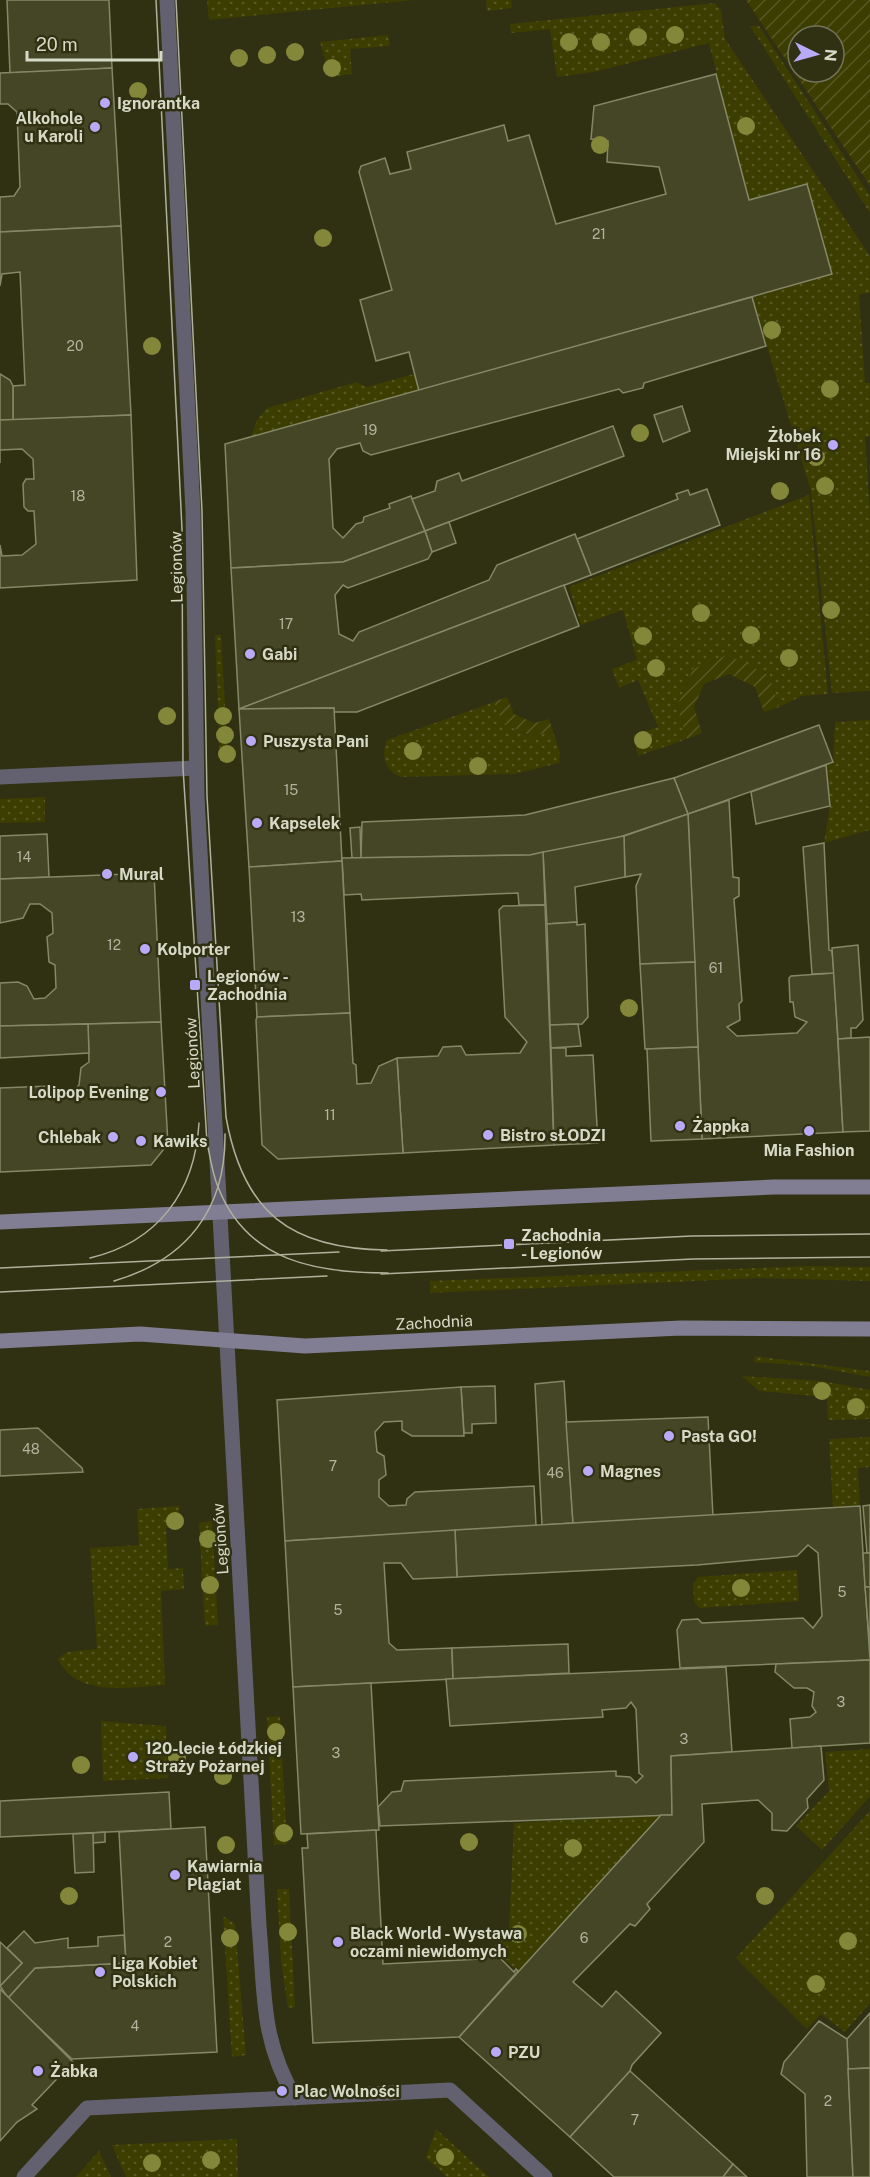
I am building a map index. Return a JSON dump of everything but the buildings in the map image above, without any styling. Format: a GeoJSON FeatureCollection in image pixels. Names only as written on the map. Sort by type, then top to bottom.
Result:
{"type":"FeatureCollection","features":[{"type":"Feature","properties":{"kind":"main road"},"geometry":{"type":"LineString","coordinates":[[0,1222],[774,1187],[870,1187]]}},
{"type":"Feature","properties":{"kind":"main road","name":"Zachodnia"},"geometry":{"type":"LineString","coordinates":[[0,1341],[130,1334],[305,1346],[690,1328],[870,1329]]}},
{"type":"Feature","properties":{"kind":"street","name":"Legionów"},"geometry":{"type":"LineString","coordinates":[[167,0],[193,511],[196,768],[265,2013],[274,2058],[295,2098]]}},
{"type":"Feature","properties":{"kind":"street"},"geometry":{"type":"LineString","coordinates":[[0,777],[196,768]]}},
{"type":"Feature","properties":{"kind":"street"},"geometry":{"type":"LineString","coordinates":[[24,2177],[87,2108],[450,2090],[545,2177]]}},
{"type":"Feature","properties":{"kind":"shaded area"},"geometry":{"type":"Polygon","coordinates":[[[207,0],[414,0],[209,20],[207,0]]]}},
{"type":"Feature","properties":{"kind":"shaded area"},"geometry":{"type":"Polygon","coordinates":[[[486,0],[511,0],[512,8],[487,11],[486,0]]]}},
{"type":"Feature","properties":{"kind":"shaded area"},"geometry":{"type":"Polygon","coordinates":[[[746,0],[870,0],[870,186],[802,84],[846,84],[846,24],[786,24],[786,60],[746,0]]]}},
{"type":"Feature","properties":{"kind":"shaded area"},"geometry":{"type":"Polygon","coordinates":[[[715,3],[721,10],[725,39],[870,256],[870,293],[859,294],[865,383],[870,383],[870,436],[865,437],[870,513],[870,691],[832,693],[811,491],[752,297],[832,274],[807,184],[749,200],[709,43],[594,72],[557,77],[550,29],[511,33],[510,24],[715,3]]]}},
{"type":"Feature","properties":{"kind":"shaded area"},"geometry":{"type":"Polygon","coordinates":[[[750,26],[759,26],[786,67],[786,82],[750,26]]]}},
{"type":"Feature","properties":{"kind":"shaded area"},"geometry":{"type":"Polygon","coordinates":[[[388,35],[390,46],[350,49],[352,74],[330,77],[320,42],[388,35]]]}},
{"type":"Feature","properties":{"kind":"shaded area"},"geometry":{"type":"Polygon","coordinates":[[[787,84],[797,84],[870,196],[870,213],[787,84]]]}},
{"type":"Feature","properties":{"kind":"shaded area"},"geometry":{"type":"Polygon","coordinates":[[[414,374],[419,391],[251,437],[257,420],[267,408],[356,382],[367,387],[414,374]]]}},
{"type":"Feature","properties":{"kind":"shaded area"},"geometry":{"type":"Polygon","coordinates":[[[809,495],[828,694],[802,696],[779,707],[769,675],[727,656],[693,669],[677,706],[687,739],[638,756],[633,735],[658,727],[638,680],[619,688],[612,669],[637,660],[623,610],[581,625],[569,587],[809,495]]]}},
{"type":"Feature","properties":{"kind":"shaded area"},"geometry":{"type":"Polygon","coordinates":[[[215,635],[221,635],[228,761],[220,761],[215,635]]]}},
{"type":"Feature","properties":{"kind":"shaded area"},"geometry":{"type":"Polygon","coordinates":[[[727,655],[769,675],[779,707],[764,712],[755,687],[729,674],[704,684],[694,707],[702,733],[687,739],[677,706],[693,669],[727,655]]]}},
{"type":"Feature","properties":{"kind":"shaded area"},"geometry":{"type":"Polygon","coordinates":[[[507,697],[514,714],[534,723],[549,719],[553,731],[532,736],[503,724],[494,702],[507,697]]]}},
{"type":"Feature","properties":{"kind":"shaded area"},"geometry":{"type":"Polygon","coordinates":[[[494,702],[503,724],[532,736],[553,731],[560,753],[559,763],[514,774],[400,777],[387,766],[384,751],[387,740],[494,702]]]}},
{"type":"Feature","properties":{"kind":"shaded area"},"geometry":{"type":"Polygon","coordinates":[[[870,720],[870,830],[824,843],[830,806],[826,765],[833,762],[835,722],[870,720]]]}},
{"type":"Feature","properties":{"kind":"shaded area"},"geometry":{"type":"Polygon","coordinates":[[[45,797],[45,822],[0,823],[0,799],[45,797]]]}},
{"type":"Feature","properties":{"kind":"shaded area"},"geometry":{"type":"Polygon","coordinates":[[[809,1266],[870,1267],[870,1281],[760,1278],[430,1293],[430,1281],[809,1266]]]}},
{"type":"Feature","properties":{"kind":"shaded area"},"geometry":{"type":"Polygon","coordinates":[[[755,1356],[870,1371],[870,1377],[812,1366],[754,1362],[755,1356]]]}},
{"type":"Feature","properties":{"kind":"shaded area"},"geometry":{"type":"Polygon","coordinates":[[[742,1376],[822,1381],[870,1390],[870,1419],[828,1420],[827,1397],[759,1391],[742,1376]]]}},
{"type":"Feature","properties":{"kind":"shaded area"},"geometry":{"type":"Polygon","coordinates":[[[870,1437],[870,1467],[858,1468],[860,1506],[833,1509],[829,1439],[870,1437]]]}},
{"type":"Feature","properties":{"kind":"shaded area"},"geometry":{"type":"Polygon","coordinates":[[[179,1506],[181,1527],[166,1528],[168,1569],[183,1568],[184,1589],[161,1591],[165,1685],[121,1688],[91,1685],[77,1680],[66,1671],[58,1659],[67,1652],[97,1649],[90,1548],[139,1545],[137,1509],[179,1506]]]}},
{"type":"Feature","properties":{"kind":"shaded area"},"geometry":{"type":"Polygon","coordinates":[[[212,1521],[218,1625],[205,1626],[199,1523],[212,1521]]]}},
{"type":"Feature","properties":{"kind":"shaded area"},"geometry":{"type":"Polygon","coordinates":[[[797,1570],[799,1601],[700,1608],[694,1602],[693,1584],[698,1577],[797,1570]]]}},
{"type":"Feature","properties":{"kind":"shaded area"},"geometry":{"type":"Polygon","coordinates":[[[280,1716],[287,1844],[274,1845],[267,1717],[280,1716]]]}},
{"type":"Feature","properties":{"kind":"shaded area"},"geometry":{"type":"Polygon","coordinates":[[[101,1721],[166,1726],[168,1778],[103,1781],[101,1721]]]}},
{"type":"Feature","properties":{"kind":"shaded area"},"geometry":{"type":"Polygon","coordinates":[[[870,1749],[870,1796],[822,1850],[796,1826],[829,1791],[825,1752],[870,1749]]]}},
{"type":"Feature","properties":{"kind":"shaded area"},"geometry":{"type":"Polygon","coordinates":[[[870,1811],[870,2003],[845,2032],[821,2014],[807,2029],[736,1958],[870,1811]]]}},
{"type":"Feature","properties":{"kind":"shaded area"},"geometry":{"type":"Polygon","coordinates":[[[661,1815],[518,1971],[491,1949],[509,1930],[514,1823],[661,1815]]]}},
{"type":"Feature","properties":{"kind":"shaded area"},"geometry":{"type":"Polygon","coordinates":[[[277,1889],[289,1889],[295,2007],[288,2008],[281,1960],[277,1889]]]}},
{"type":"Feature","properties":{"kind":"shaded area"},"geometry":{"type":"Polygon","coordinates":[[[223,1916],[235,1924],[246,2055],[232,2057],[223,1916]]]}},
{"type":"Feature","properties":{"kind":"shaded area"},"geometry":{"type":"Polygon","coordinates":[[[436,2129],[489,2177],[447,2177],[426,2158],[436,2129]]]}},
{"type":"Feature","properties":{"kind":"shaded area"},"geometry":{"type":"Polygon","coordinates":[[[237,2139],[238,2177],[126,2177],[112,2145],[237,2139]]]}},
{"type":"Feature","properties":{"kind":"shaded area"},"geometry":{"type":"Polygon","coordinates":[[[99,2151],[111,2177],[76,2177],[99,2151]]]}},
{"type":"Feature","properties":{"kind":"tram line"},"geometry":{"type":"LineString","coordinates":[[156,0],[182,529],[183,768],[207,1142],[216,1182],[231,1212],[247,1232],[266,1247],[287,1258],[311,1266],[388,1273]]}},
{"type":"Feature","properties":{"kind":"tram line"},"geometry":{"type":"LineString","coordinates":[[176,0],[202,511],[207,796],[226,1117],[234,1150],[245,1178],[259,1201],[277,1219],[298,1233],[324,1242],[353,1248],[387,1250]]}},
{"type":"Feature","properties":{"kind":"tram line"},"geometry":{"type":"LineString","coordinates":[[90,1258],[135,1240],[168,1210],[181,1192],[190,1171],[199,1123]]}},
{"type":"Feature","properties":{"kind":"tram line"},"geometry":{"type":"LineString","coordinates":[[114,1281],[162,1260],[197,1228],[218,1186],[225,1134]]}},
{"type":"Feature","properties":{"kind":"tram line"},"geometry":{"type":"LineString","coordinates":[[381,1251],[692,1236],[870,1234]]}},
{"type":"Feature","properties":{"kind":"tram line"},"geometry":{"type":"LineString","coordinates":[[0,1268],[339,1252]]}},
{"type":"Feature","properties":{"kind":"tram line"},"geometry":{"type":"LineString","coordinates":[[381,1274],[693,1259],[870,1257]]}},
{"type":"Feature","properties":{"kind":"tram line"},"geometry":{"type":"LineString","coordinates":[[0,1292],[327,1276]]}},
{"type":"Feature","properties":{"kind":"place","name":"Ignorantka"},"geometry":{"type":"Point","coordinates":[105,103]}},
{"type":"Feature","properties":{"kind":"place","name":"Alkohole u Karoli"},"geometry":{"type":"Point","coordinates":[95,127]}},
{"type":"Feature","properties":{"kind":"place","name":"Żłobek Miejski nr 16"},"geometry":{"type":"Point","coordinates":[833,445]}},
{"type":"Feature","properties":{"kind":"place","name":"Gabi"},"geometry":{"type":"Point","coordinates":[250,654]}},
{"type":"Feature","properties":{"kind":"place","name":"Puszysta Pani"},"geometry":{"type":"Point","coordinates":[251,741]}},
{"type":"Feature","properties":{"kind":"place","name":"Kapselek"},"geometry":{"type":"Point","coordinates":[257,823]}},
{"type":"Feature","properties":{"kind":"place","name":"Mural"},"geometry":{"type":"Point","coordinates":[107,874]}},
{"type":"Feature","properties":{"kind":"place","name":"Kolporter"},"geometry":{"type":"Point","coordinates":[145,949]}},
{"type":"Feature","properties":{"kind":"place","name":"Legionów - Zachodnia"},"geometry":{"type":"Point","coordinates":[195,985]}},
{"type":"Feature","properties":{"kind":"place","name":"Lolipop Evening"},"geometry":{"type":"Point","coordinates":[161,1092]}},
{"type":"Feature","properties":{"kind":"place","name":"Żappka"},"geometry":{"type":"Point","coordinates":[680,1126]}},
{"type":"Feature","properties":{"kind":"place","name":"Mia Fashion"},"geometry":{"type":"Point","coordinates":[809,1131]}},
{"type":"Feature","properties":{"kind":"place","name":"Bistro sŁODZI"},"geometry":{"type":"Point","coordinates":[488,1135]}},
{"type":"Feature","properties":{"kind":"place","name":"Chlebak"},"geometry":{"type":"Point","coordinates":[113,1137]}},
{"type":"Feature","properties":{"kind":"place","name":"Kawiks"},"geometry":{"type":"Point","coordinates":[141,1141]}},
{"type":"Feature","properties":{"kind":"place","name":"Zachodnia - Legionów"},"geometry":{"type":"Point","coordinates":[509,1244]}},
{"type":"Feature","properties":{"kind":"place","name":"Pasta GO!"},"geometry":{"type":"Point","coordinates":[669,1436]}},
{"type":"Feature","properties":{"kind":"place","name":"Magnes"},"geometry":{"type":"Point","coordinates":[588,1471]}},
{"type":"Feature","properties":{"kind":"place","name":"120-lecie Łódzkiej Straży Pożarnej"},"geometry":{"type":"Point","coordinates":[133,1757]}},
{"type":"Feature","properties":{"kind":"place","name":"Kawiarnia Plagiat"},"geometry":{"type":"Point","coordinates":[175,1875]}},
{"type":"Feature","properties":{"kind":"place","name":"Black World - Wystawa oczami niewidomych"},"geometry":{"type":"Point","coordinates":[338,1942]}},
{"type":"Feature","properties":{"kind":"place","name":"Liga Kobiet Polskich"},"geometry":{"type":"Point","coordinates":[100,1972]}},
{"type":"Feature","properties":{"kind":"place","name":"PZU"},"geometry":{"type":"Point","coordinates":[496,2052]}},
{"type":"Feature","properties":{"kind":"place","name":"Żabka"},"geometry":{"type":"Point","coordinates":[38,2071]}},
{"type":"Feature","properties":{"kind":"place","name":"Plac Wolności"},"geometry":{"type":"Point","coordinates":[282,2091]}}]}
